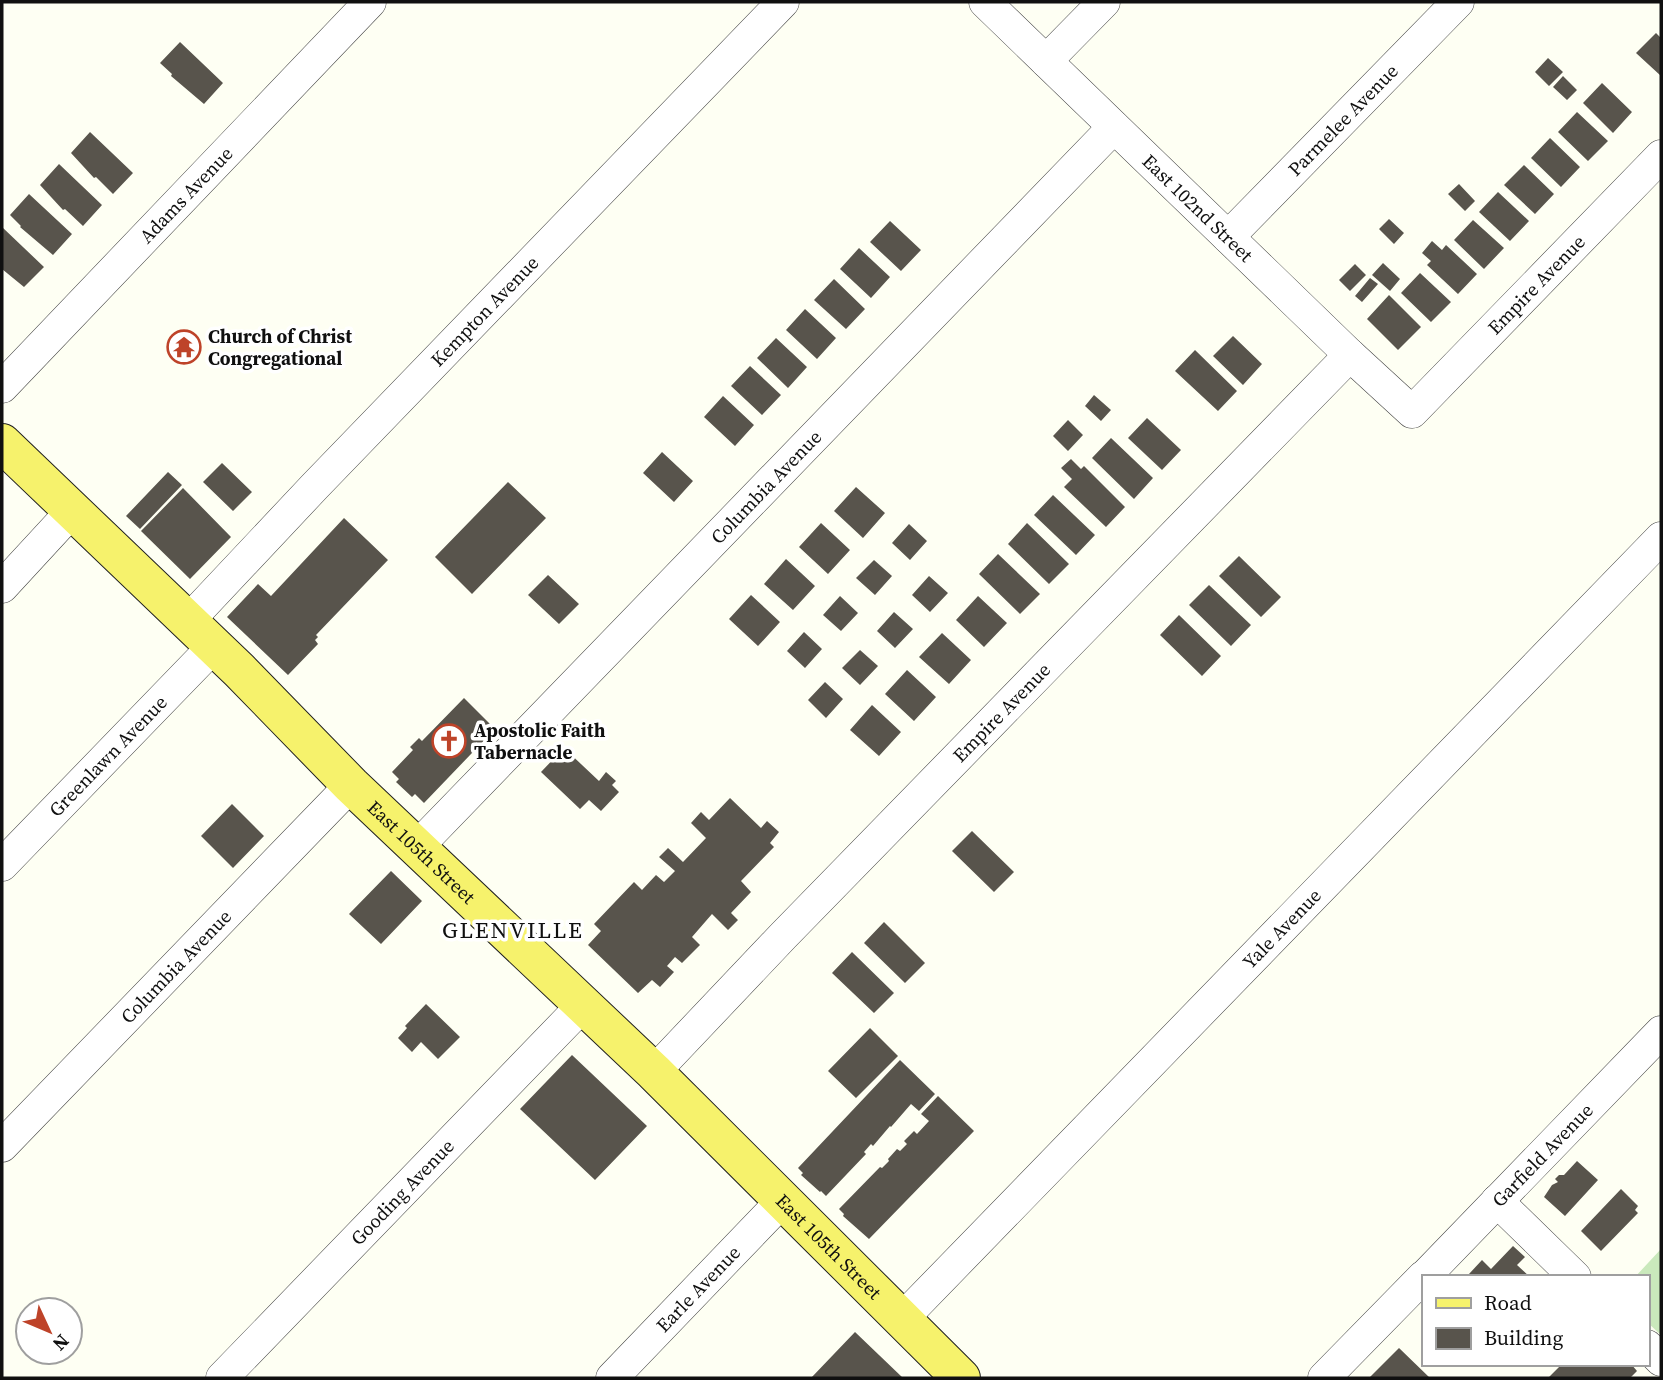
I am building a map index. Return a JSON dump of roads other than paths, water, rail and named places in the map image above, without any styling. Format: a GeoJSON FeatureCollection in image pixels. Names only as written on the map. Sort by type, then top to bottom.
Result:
{"type":"FeatureCollection","features":[{"type":"Feature","properties":{"kind":"main road","name":"East 105th Street"},"geometry":{"type":"LineString","coordinates":[[2,443],[201,634],[351,785],[654,1072],[961,1378]]}},
{"type":"Feature","properties":{"kind":"street","name":"Adams Avenue"},"geometry":{"type":"LineString","coordinates":[[2,387],[370,2]]}},
{"type":"Feature","properties":{"kind":"street","name":"Kempton Avenue"},"geometry":{"type":"LineString","coordinates":[[201,634],[325,476],[783,2]]}},
{"type":"Feature","properties":{"kind":"street","name":"East 102nd Street"},"geometry":{"type":"LineString","coordinates":[[985,2],[1412,412]]}},
{"type":"Feature","properties":{"kind":"street"},"geometry":{"type":"LineString","coordinates":[[1046,61],[1104,2]]}},
{"type":"Feature","properties":{"kind":"street","name":"Parmelee Avenue"},"geometry":{"type":"LineString","coordinates":[[1228,237],[1458,2]]}},
{"type":"Feature","properties":{"kind":"street","name":"Columbia Avenue"},"geometry":{"type":"LineString","coordinates":[[418,846],[1114,127]]}},
{"type":"Feature","properties":{"kind":"street","name":"Empire Avenue"},"geometry":{"type":"LineString","coordinates":[[1412,412],[1661,156]]}},
{"type":"Feature","properties":{"kind":"street","name":"Empire Avenue"},"geometry":{"type":"LineString","coordinates":[[654,1072],[783,936],[1350,355]]}},
{"type":"Feature","properties":{"kind":"street"},"geometry":{"type":"LineString","coordinates":[[2,587],[73,510]]}},
{"type":"Feature","properties":{"kind":"street","name":"Yale Avenue"},"geometry":{"type":"LineString","coordinates":[[901,1320],[1661,538]]}},
{"type":"Feature","properties":{"kind":"street","name":"Greenlawn Avenue"},"geometry":{"type":"LineString","coordinates":[[2,865],[201,634]]}},
{"type":"Feature","properties":{"kind":"street","name":"Columbia Avenue"},"geometry":{"type":"LineString","coordinates":[[2,1146],[351,785]]}},
{"type":"Feature","properties":{"kind":"street","name":"Gooding Avenue"},"geometry":{"type":"LineString","coordinates":[[222,1378],[583,1005]]}},
{"type":"Feature","properties":{"kind":"street","name":"Garfield Avenue"},"geometry":{"type":"LineString","coordinates":[[1425,1275],[1661,1032]]}},
{"type":"Feature","properties":{"kind":"street","name":"Earle Avenue"},"geometry":{"type":"LineString","coordinates":[[612,1378],[783,1199]]}},
{"type":"Feature","properties":{"kind":"street"},"geometry":{"type":"LineString","coordinates":[[1497,1202],[1573,1275]]}},
{"type":"Feature","properties":{"kind":"street","name":"Garfield Avenue"},"geometry":{"type":"LineString","coordinates":[[1324,1378],[1422,1278]]}},
{"type":"Feature","properties":{"kind":"place","name":"Church of Christ Congregational"},"geometry":{"type":"Point","coordinates":[184,347]}},
{"type":"Feature","properties":{"kind":"place","name":"Apostolic Faith Tabernacle"},"geometry":{"type":"Point","coordinates":[449,741]}},
{"type":"Feature","properties":{"kind":"district","name":"GLENVILLE"},"geometry":{"type":"Point","coordinates":[513,930]}}]}
